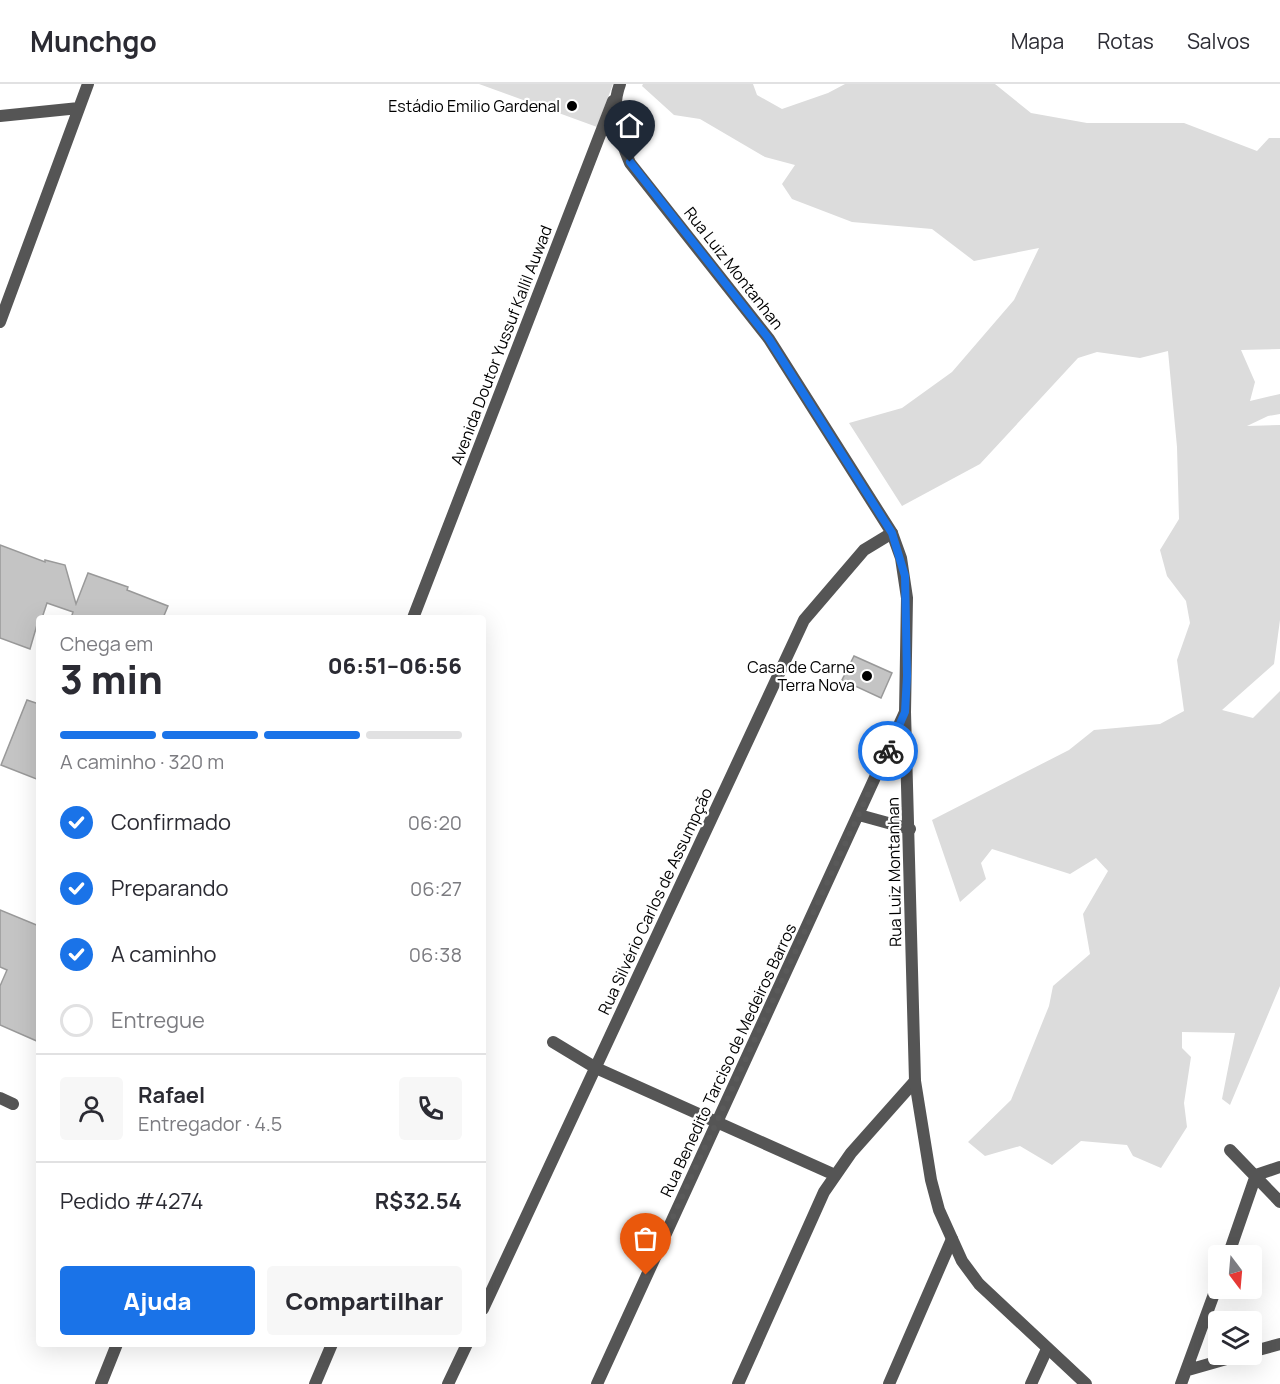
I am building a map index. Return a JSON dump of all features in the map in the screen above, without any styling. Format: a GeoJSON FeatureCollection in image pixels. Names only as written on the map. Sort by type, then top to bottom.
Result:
{"type":"FeatureCollection","features":[{"type":"Feature","properties":{"kind":"street"},"geometry":{"type":"LineString","coordinates":[[0,322],[88,84]]}},
{"type":"Feature","properties":{"kind":"street","name":"Avenida Doutor Yussuf Kallil Auwad"},"geometry":{"type":"LineString","coordinates":[[414,615],[620,84]]}},
{"type":"Feature","properties":{"kind":"street","name":"Rua Luiz Montanhan"},"geometry":{"type":"LineString","coordinates":[[614,101],[621,143],[630,162],[769,339],[892,533],[901,558],[907,598],[905,712],[910,829],[915,1081],[931,1180],[939,1210],[962,1261],[979,1284],[1086,1384]]}},
{"type":"Feature","properties":{"kind":"street"},"geometry":{"type":"LineString","coordinates":[[0,116],[79,108]]}},
{"type":"Feature","properties":{"kind":"street","name":"Rua Silvério Carlos de Assumpção"},"geometry":{"type":"LineString","coordinates":[[486,1303],[804,620],[864,550],[892,533]]}},
{"type":"Feature","properties":{"kind":"street","name":"Rua Benedito Tarciso de Medeiros Barros"},"geometry":{"type":"LineString","coordinates":[[597,1384],[905,712]]}},
{"type":"Feature","properties":{"kind":"street"},"geometry":{"type":"LineString","coordinates":[[859,815],[910,829]]}},
{"type":"Feature","properties":{"kind":"street"},"geometry":{"type":"LineString","coordinates":[[553,1042],[596,1068],[716,1124],[836,1175]]}},
{"type":"Feature","properties":{"kind":"street"},"geometry":{"type":"LineString","coordinates":[[738,1384],[824,1192],[851,1153],[915,1081]]}},
{"type":"Feature","properties":{"kind":"street"},"geometry":{"type":"LineString","coordinates":[[0,1098],[14,1104]]}},
{"type":"Feature","properties":{"kind":"street"},"geometry":{"type":"LineString","coordinates":[[1230,1150],[1280,1202]]}},
{"type":"Feature","properties":{"kind":"street"},"geometry":{"type":"LineString","coordinates":[[1256,1175],[1280,1167]]}},
{"type":"Feature","properties":{"kind":"street"},"geometry":{"type":"LineString","coordinates":[[1232,1245],[1256,1175]]}},
{"type":"Feature","properties":{"kind":"street"},"geometry":{"type":"LineString","coordinates":[[889,1384],[952,1239]]}},
{"type":"Feature","properties":{"kind":"street"},"geometry":{"type":"LineString","coordinates":[[1181,1384],[1212,1299]]}},
{"type":"Feature","properties":{"kind":"street"},"geometry":{"type":"LineString","coordinates":[[1262,1349],[1280,1344]]}},
{"type":"Feature","properties":{"kind":"street"},"geometry":{"type":"LineString","coordinates":[[101,1384],[116,1347]]}},
{"type":"Feature","properties":{"kind":"street"},"geometry":{"type":"LineString","coordinates":[[315,1384],[331,1347]]}},
{"type":"Feature","properties":{"kind":"street"},"geometry":{"type":"LineString","coordinates":[[448,1384],[466,1347]]}},
{"type":"Feature","properties":{"kind":"street"},"geometry":{"type":"LineString","coordinates":[[1031,1384],[1047,1349]]}},
{"type":"Feature","properties":{"kind":"street"},"geometry":{"type":"LineString","coordinates":[[1188,1370],[1208,1364]]}},
{"type":"Feature","properties":{"kind":"shaded area","name":"Estádio Emilio Gardenal"},"geometry":{"type":"Polygon","coordinates":[[[479,84],[613,84],[597,127],[479,84]]]}},
{"type":"Feature","properties":{"kind":"shaded area"},"geometry":{"type":"Polygon","coordinates":[[[643,84],[753,84],[757,95],[782,109],[828,93],[845,84],[995,84],[1031,113],[1087,123],[1184,123],[1257,151],[1269,138],[1280,138],[1280,349],[1241,350],[1255,382],[1250,401],[1280,394],[1280,414],[1268,416],[1247,426],[1280,425],[1280,620],[1274,664],[1222,710],[1253,718],[1280,691],[1280,986],[1230,1105],[1222,1099],[1235,1033],[1182,1032],[1182,1048],[1191,1057],[1184,1103],[1187,1127],[1161,1168],[1133,1156],[1127,1145],[1081,1141],[1052,1165],[1020,1146],[985,1156],[968,1142],[1011,1100],[1049,1006],[1053,986],[1090,954],[1083,914],[1108,871],[1096,858],[1070,874],[992,849],[981,863],[986,879],[960,902],[932,820],[1069,750],[1094,730],[1160,724],[1184,711],[1177,660],[1190,623],[1186,601],[1167,576],[1160,550],[1179,519],[1177,447],[1168,351],[1140,358],[1097,352],[1078,358],[980,464],[902,506],[849,423],[902,408],[952,372],[1014,300],[1039,248],[974,261],[932,229],[852,222],[792,199],[782,184],[795,165],[765,157],[700,119],[674,115],[642,86],[643,84]]]}},
{"type":"Feature","properties":{"kind":"building"},"geometry":{"type":"Polygon","coordinates":[[[0,545],[45,562],[45,560],[65,565],[76,604],[88,573],[128,587],[127,590],[168,606],[164,615],[72,615],[73,612],[47,603],[43,615],[36,615],[36,628],[30,649],[0,638],[0,545]]]}},
{"type":"Feature","properties":{"kind":"building","name":"Casa de Carne Terra Nova"},"geometry":{"type":"Polygon","coordinates":[[[854,656],[892,673],[881,698],[842,680],[854,656]]]}},
{"type":"Feature","properties":{"kind":"building"},"geometry":{"type":"Polygon","coordinates":[[[27,700],[36,703],[36,779],[1,765],[27,700]]]}},
{"type":"Feature","properties":{"kind":"building"},"geometry":{"type":"Polygon","coordinates":[[[0,910],[36,925],[36,1041],[0,1025],[0,986],[7,970],[0,967],[0,910]]]}},
{"type":"Feature","properties":{"kind":"way so far"},"geometry":{"type":"LineString","coordinates":[[646,1275],[888,751]]}},
{"type":"Feature","properties":{"kind":"place","name":"Estádio Emilio Gardenal"},"geometry":{"type":"Point","coordinates":[572,106]}},
{"type":"Feature","properties":{"kind":"place","name":"Casa de Carne Terra Nova"},"geometry":{"type":"Point","coordinates":[867,676]}},
{"type":"Feature","properties":{"kind":"route"},"geometry":{"type":"LineString","coordinates":[[630,162],[769,339],[892,533],[905,576],[907,676],[905,712],[888,751]]}}]}
